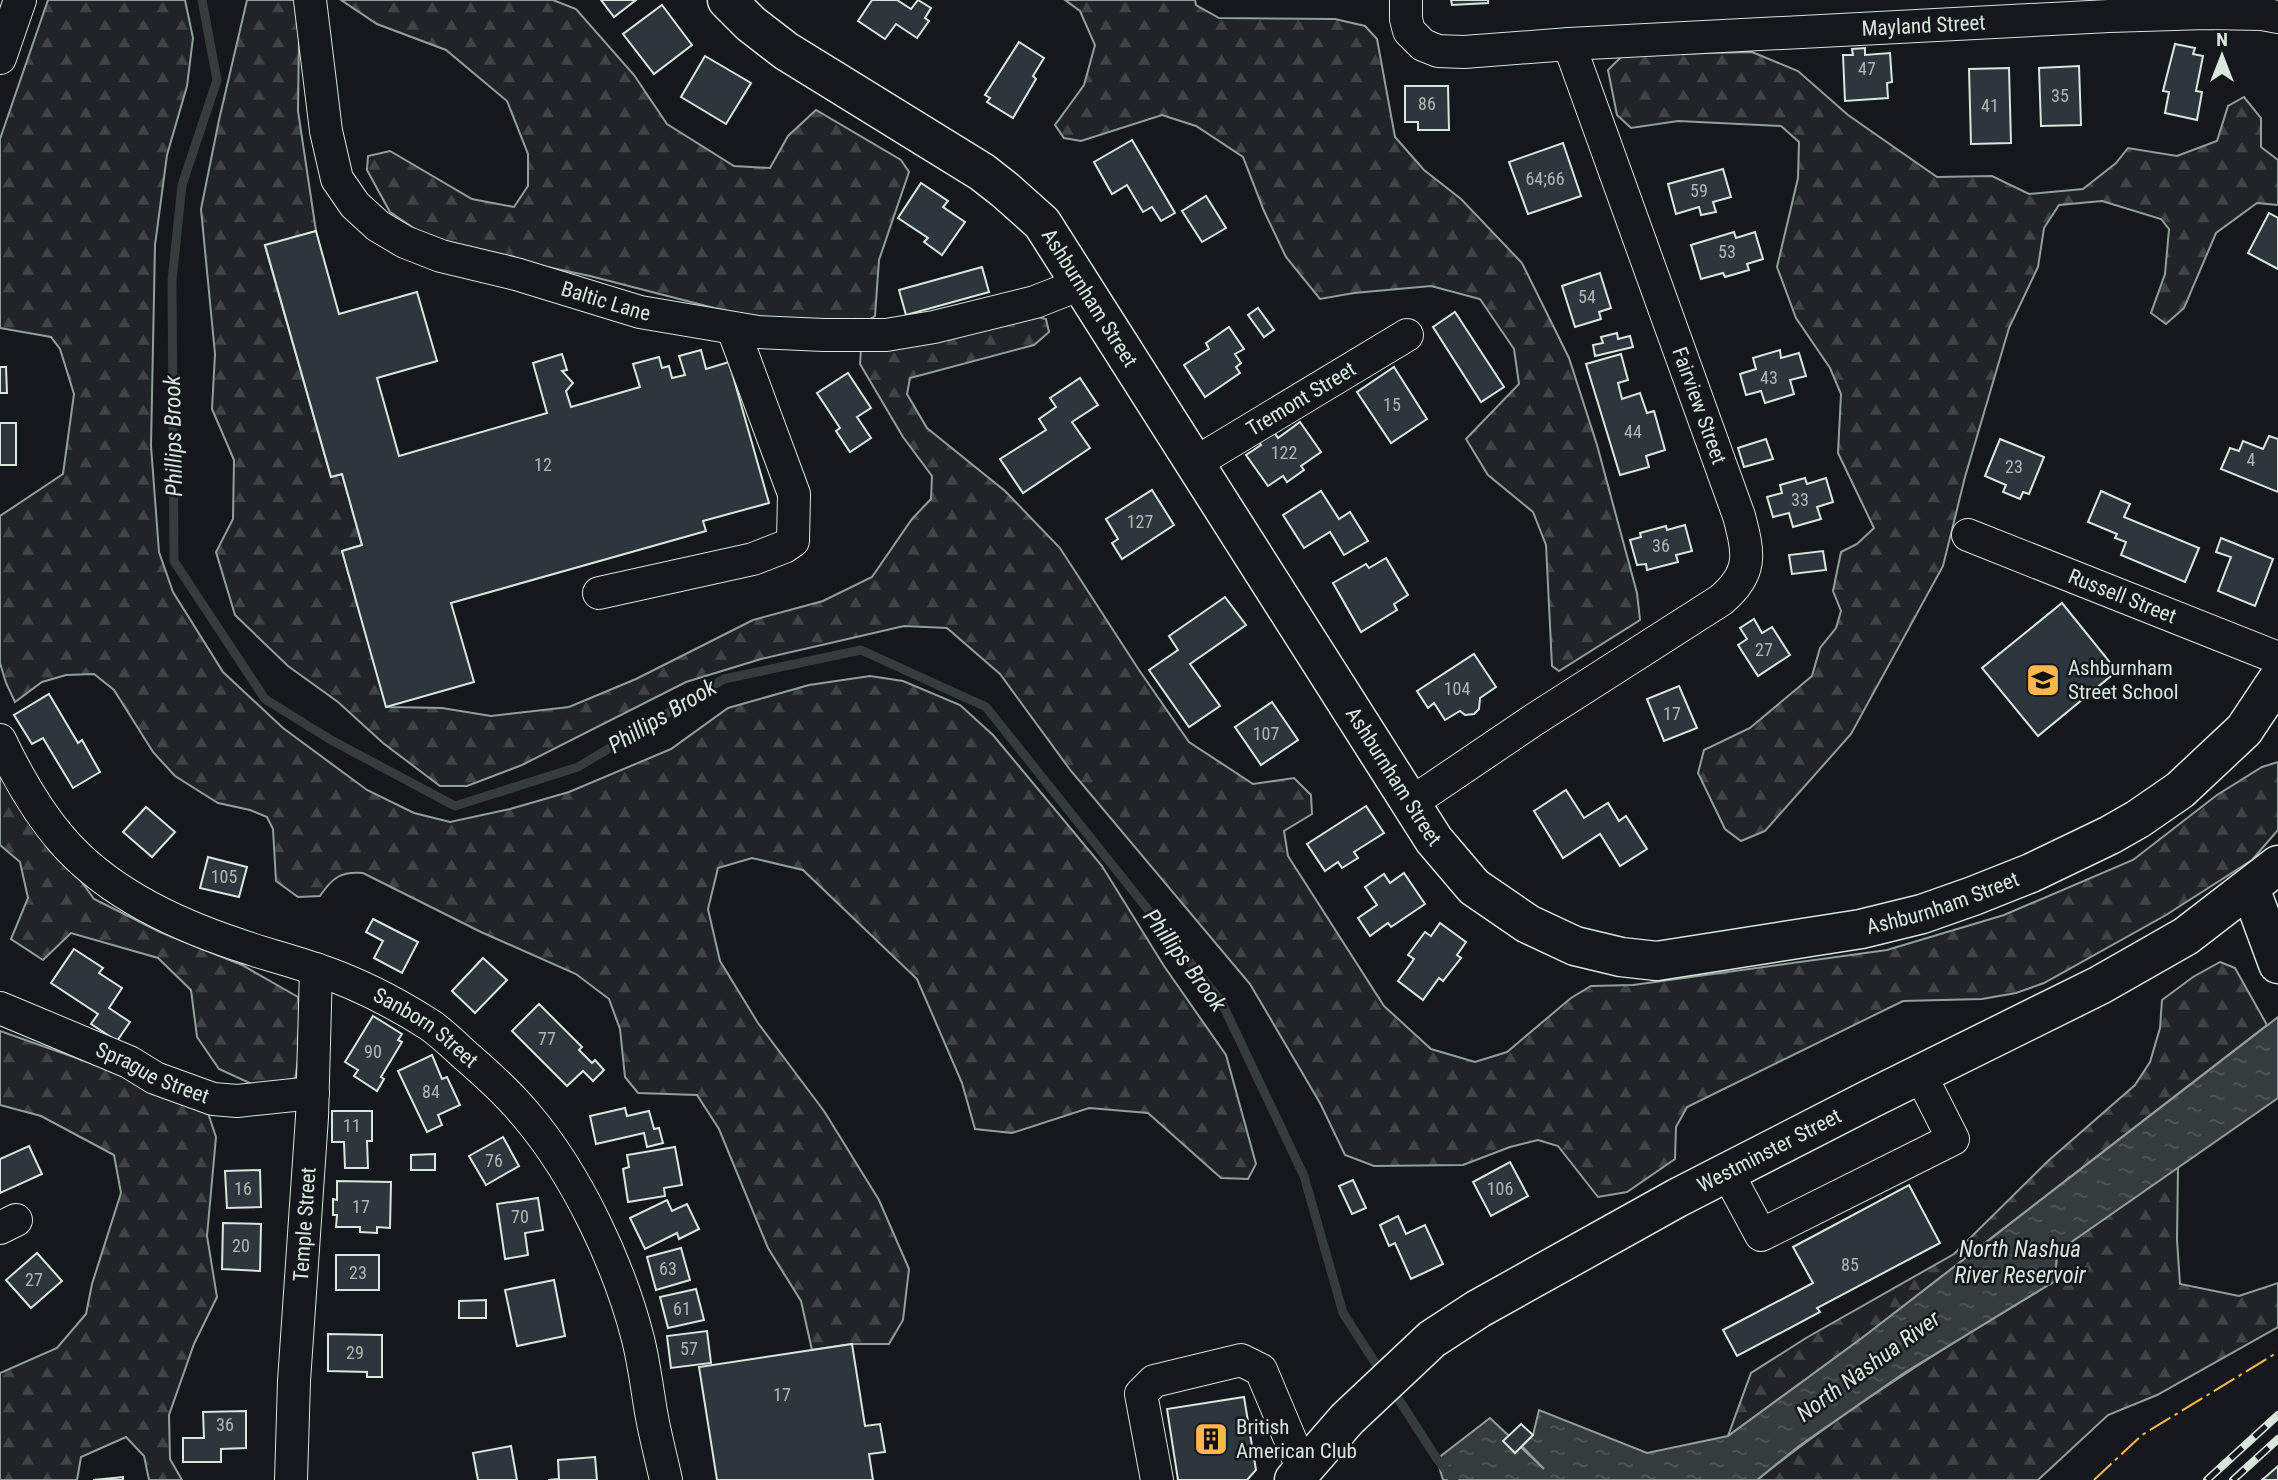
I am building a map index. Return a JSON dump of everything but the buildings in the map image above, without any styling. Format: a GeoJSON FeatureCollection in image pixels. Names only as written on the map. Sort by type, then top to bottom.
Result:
{"type":"FeatureCollection","features":[{"type":"Feature","properties":{"kind":"main road","name":"Ashburnham Street"},"geometry":{"type":"LineString","coordinates":[[727,0],[751,24],[786,51],[982,172],[1042,223],[1434,840],[1474,887],[1517,917],[1551,936],[1575,946],[1621,957],[1657,961],[1861,929],[1922,915],[2031,873],[2110,835],[2180,790],[2244,730],[2278,679]]}},
{"type":"Feature","properties":{"kind":"main road"},"geometry":{"type":"LineString","coordinates":[[2264,876],[2278,964]]}},
{"type":"Feature","properties":{"kind":"main road","name":"Westminster Street"},"geometry":{"type":"LineString","coordinates":[[1298,1475],[1347,1419],[1432,1339],[1523,1282],[1727,1172],[2100,985],[2186,936],[2264,876]]}},
{"type":"Feature","properties":{"kind":"street"},"geometry":{"type":"LineString","coordinates":[[0,58],[20,0]]}},
{"type":"Feature","properties":{"kind":"street","name":"Baltic Lane"},"geometry":{"type":"LineString","coordinates":[[310,0],[326,131],[333,168],[344,192],[378,226],[405,242],[441,256],[516,274],[619,306],[733,329],[824,335],[886,335],[934,327],[1035,302],[1081,284]]}},
{"type":"Feature","properties":{"kind":"street"},"geometry":{"type":"LineString","coordinates":[[1406,0],[1409,31],[1423,45],[1438,51],[1464,52],[1569,44]]}},
{"type":"Feature","properties":{"kind":"street","name":"Mayland Street"},"geometry":{"type":"LineString","coordinates":[[1569,44],[2108,8],[2262,14],[2278,18]]}},
{"type":"Feature","properties":{"kind":"street","name":"Fairview Street"},"geometry":{"type":"LineString","coordinates":[[1411,803],[1532,721],[1721,600],[1736,586],[1746,569],[1745,540],[1739,516],[1569,44]]}},
{"type":"Feature","properties":{"kind":"street"},"geometry":{"type":"LineString","coordinates":[[599,593],[753,559],[793,541],[794,494],[733,329]]}},
{"type":"Feature","properties":{"kind":"street","name":"Tremont Street"},"geometry":{"type":"LineString","coordinates":[[1195,463],[1407,335]]}},
{"type":"Feature","properties":{"kind":"street","name":"Russell Street"},"geometry":{"type":"LineString","coordinates":[[1968,535],[2278,658]]}},
{"type":"Feature","properties":{"kind":"street","name":"Sanborn Street"},"geometry":{"type":"LineString","coordinates":[[0,740],[34,804],[70,848],[99,874],[155,910],[202,932],[316,969],[377,995],[432,1026],[491,1077],[527,1115],[549,1143],[578,1192],[624,1289],[639,1341],[666,1480]]}},
{"type":"Feature","properties":{"kind":"street","name":"Temple Street"},"geometry":{"type":"LineString","coordinates":[[290,1480],[313,1093],[316,969]]}},
{"type":"Feature","properties":{"kind":"street","name":"Sprague Street"},"geometry":{"type":"LineString","coordinates":[[0,1008],[129,1062],[155,1078],[204,1096],[237,1101],[313,1093]]}},
{"type":"Feature","properties":{"kind":"street"},"geometry":{"type":"LineString","coordinates":[[1727,1172],[1761,1235],[1952,1139],[1920,1074]]}},
{"type":"Feature","properties":{"kind":"street"},"geometry":{"type":"LineString","coordinates":[[1157,1480],[1141,1394],[1154,1381],[1241,1360],[1261,1370],[1298,1475]]}},
{"type":"Feature","properties":{"kind":"green space"},"geometry":{"type":"Polygon","coordinates":[[[48,0],[185,0],[193,38],[187,86],[167,155],[155,245],[151,446],[159,552],[173,592],[223,672],[283,728],[367,790],[414,813],[450,822],[569,792],[671,749],[728,708],[809,685],[870,676],[903,681],[960,705],[993,735],[1102,866],[1164,966],[1226,1055],[1256,1164],[1248,1179],[1221,1178],[1148,1113],[1089,1108],[1012,1133],[975,1129],[962,1083],[917,979],[803,870],[752,858],[718,868],[708,909],[720,961],[758,1023],[824,1111],[879,1200],[909,1269],[903,1320],[889,1344],[852,1344],[812,1350],[801,1301],[768,1248],[719,1129],[697,1095],[638,1093],[625,1077],[620,1029],[609,999],[576,974],[481,932],[363,873],[349,873],[338,877],[320,896],[298,897],[276,881],[273,829],[267,817],[218,803],[175,776],[153,752],[114,690],[94,674],[66,675],[42,682],[15,702],[0,663],[0,516],[63,474],[74,394],[60,349],[51,337],[0,328],[0,139],[48,0]]]}},
{"type":"Feature","properties":{"kind":"green space"},"geometry":{"type":"Polygon","coordinates":[[[247,0],[295,0],[299,38],[298,111],[316,231],[265,246],[331,477],[342,474],[362,545],[342,551],[387,707],[442,708],[491,716],[569,707],[636,679],[753,620],[823,601],[872,577],[912,519],[931,499],[932,476],[903,437],[860,364],[861,349],[1034,316],[1046,319],[1049,332],[1034,345],[910,378],[907,394],[927,428],[1005,491],[1060,548],[1189,742],[1253,784],[1294,778],[1311,795],[1312,814],[1284,831],[1288,856],[1384,1006],[1431,1049],[1475,1062],[1507,1052],[1571,998],[1591,986],[1633,985],[1887,950],[2004,915],[2133,860],[2217,795],[2262,767],[2278,762],[2278,830],[2252,860],[2166,915],[2044,983],[2016,993],[1982,999],[1903,1001],[1687,1107],[1676,1127],[1675,1159],[1627,1192],[1598,1197],[1558,1146],[1538,1140],[1510,1147],[1463,1165],[1374,1166],[1345,1155],[1320,1103],[1250,984],[1071,771],[1000,674],[947,628],[904,626],[761,659],[686,682],[522,765],[467,786],[440,786],[383,743],[338,702],[288,666],[235,615],[216,552],[233,519],[234,460],[212,409],[215,354],[201,209],[247,0]]]}},
{"type":"Feature","properties":{"kind":"green space"},"geometry":{"type":"Polygon","coordinates":[[[341,0],[553,0],[576,9],[634,75],[667,124],[734,166],[770,168],[788,136],[816,110],[901,160],[909,172],[879,260],[875,316],[853,329],[749,317],[590,276],[437,244],[390,212],[367,170],[368,156],[390,151],[472,199],[514,207],[528,186],[528,154],[507,101],[446,50],[377,24],[341,0]]]}},
{"type":"Feature","properties":{"kind":"green space"},"geometry":{"type":"Polygon","coordinates":[[[1065,0],[1195,0],[1196,5],[1219,18],[1335,19],[1365,26],[1377,39],[1395,137],[1424,170],[1461,199],[1522,263],[1569,358],[1597,445],[1637,593],[1640,620],[1559,671],[1552,666],[1546,545],[1533,512],[1488,475],[1466,439],[1519,384],[1514,349],[1480,299],[1431,286],[1320,299],[1286,257],[1243,157],[1196,126],[1162,115],[1081,141],[1064,138],[1055,125],[1084,85],[1095,45],[1080,11],[1065,0]]]}},
{"type":"Feature","properties":{"kind":"green space"},"geometry":{"type":"Polygon","coordinates":[[[1752,52],[1798,71],[1848,115],[1937,177],[1992,176],[2029,194],[2083,189],[2116,163],[2128,148],[2177,156],[2217,141],[2228,106],[2244,97],[2261,118],[2261,147],[2278,160],[2278,205],[2257,203],[2216,233],[2184,308],[2166,324],[2151,313],[2165,274],[2169,229],[2161,219],[2102,201],[2059,205],[2044,228],[2038,267],[2009,328],[1965,477],[1943,566],[1851,734],[1765,831],[1741,841],[1725,829],[1698,773],[1704,750],[1750,728],[1812,676],[1820,648],[1836,628],[1841,611],[1833,591],[1841,552],[1857,544],[1874,528],[1838,453],[1841,394],[1830,368],[1796,318],[1777,267],[1798,178],[1799,142],[1781,126],[1678,121],[1631,128],[1617,115],[1608,70],[1623,55],[1752,52]]]}},
{"type":"Feature","properties":{"kind":"green space"},"geometry":{"type":"Polygon","coordinates":[[[0,768],[94,899],[160,932],[242,965],[298,997],[302,1030],[295,1081],[254,1085],[219,1069],[197,1037],[191,990],[158,958],[71,933],[43,960],[11,939],[28,898],[20,862],[0,845],[0,768]]]}},
{"type":"Feature","properties":{"kind":"green space"},"geometry":{"type":"Polygon","coordinates":[[[2220,962],[2235,968],[2267,1025],[1862,1338],[1728,1436],[1751,1373],[1806,1338],[1954,1254],[2048,1161],[2135,1085],[2150,1062],[2160,1028],[2162,1000],[2193,977],[2220,962]]]}},
{"type":"Feature","properties":{"kind":"green space"},"geometry":{"type":"Polygon","coordinates":[[[0,1031],[144,1082],[208,1113],[216,1137],[207,1236],[217,1297],[194,1344],[169,1415],[170,1459],[182,1480],[149,1480],[144,1456],[126,1437],[81,1457],[77,1480],[0,1480],[0,1373],[57,1348],[86,1314],[92,1284],[121,1193],[114,1155],[41,1116],[0,1105],[0,1031]]]}},
{"type":"Feature","properties":{"kind":"green space"},"geometry":{"type":"Polygon","coordinates":[[[2178,1167],[2177,1240],[2180,1284],[2239,1296],[2278,1283],[2278,1327],[2157,1395],[2108,1415],[2038,1480],[1757,1480],[1865,1400],[2055,1281],[2057,1252],[2178,1167]]]}},
{"type":"Feature","properties":{"kind":"water","name":"North Nashua River Reservoir"},"geometry":{"type":"Polygon","coordinates":[[[2278,1017],[2278,1098],[2057,1252],[2055,1281],[1904,1373],[1799,1446],[1757,1480],[1443,1480],[1437,1459],[1490,1418],[1544,1469],[1522,1446],[1533,1435],[1539,1410],[1647,1453],[1728,1436],[1862,1338],[2278,1017]]]}},
{"type":"Feature","properties":{"kind":"waterway","name":"Phillips Brook"},"geometry":{"type":"LineString","coordinates":[[202,0],[217,80],[182,185],[172,281],[174,561],[265,699],[331,740],[455,806],[578,767],[724,679],[861,650],[986,707],[1221,1001],[1304,1176],[1343,1313],[1383,1375]]}},
{"type":"Feature","properties":{"kind":"waterway","name":"Phillips Brook"},"geometry":{"type":"LineString","coordinates":[[1392,1389],[1437,1459],[1454,1480]]}},
{"type":"Feature","properties":{"kind":"railway"},"geometry":{"type":"LineString","coordinates":[[2207,1480],[2278,1415]]}},
{"type":"Feature","properties":{"kind":"railway"},"geometry":{"type":"LineString","coordinates":[[2233,1480],[2278,1439]]}},
{"type":"Feature","properties":{"kind":"power"},"geometry":{"type":"LineString","coordinates":[[2094,1480],[2142,1435],[2278,1352]]}},
{"type":"Feature","properties":{"kind":"place","name":"Ashburnham Street School"},"geometry":{"type":"Point","coordinates":[2043,680]}},
{"type":"Feature","properties":{"kind":"place","name":"British American Club"},"geometry":{"type":"Point","coordinates":[1211,1439]}},
{"type":"Feature","properties":{"kind":"water label","name":"North Nashua River"},"geometry":{"type":"Point","coordinates":[1868,1366]}}]}
